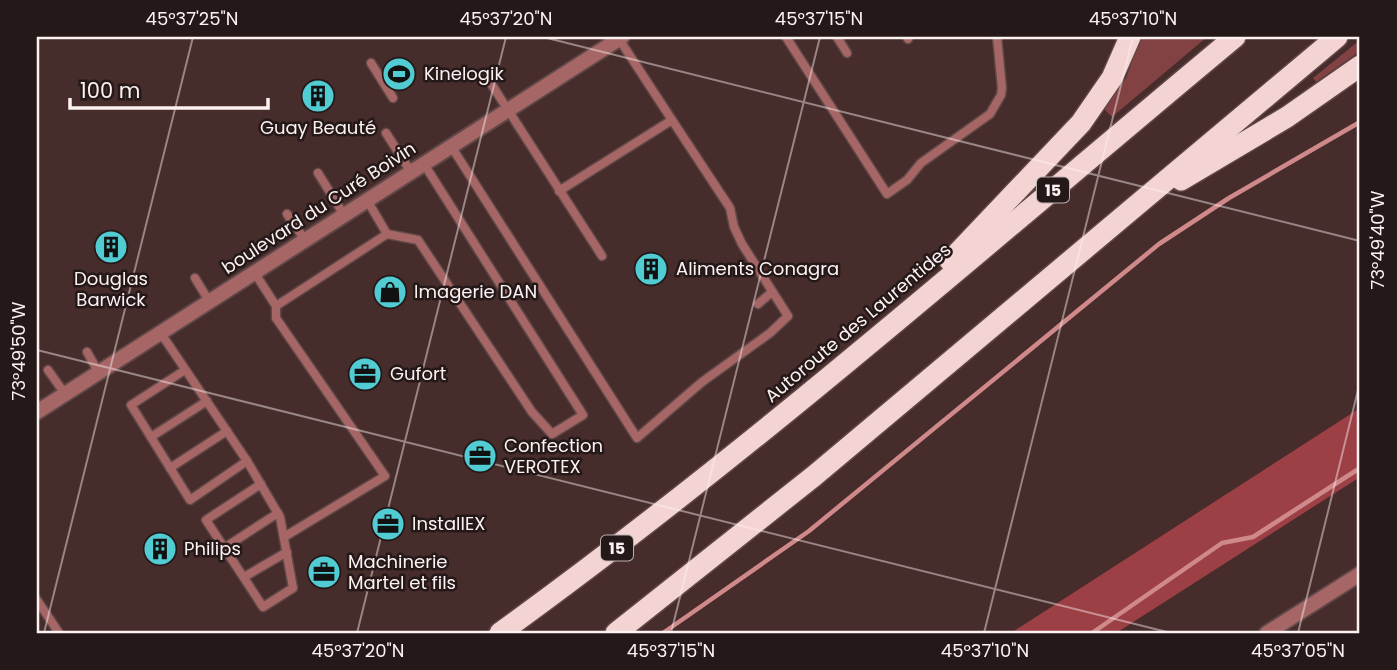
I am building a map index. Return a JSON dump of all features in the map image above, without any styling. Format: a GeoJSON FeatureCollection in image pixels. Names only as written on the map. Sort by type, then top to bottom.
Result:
{"type":"FeatureCollection","features":[{"type":"Feature","properties":{"kind":"highway"},"geometry":{"type":"LineString","coordinates":[[871,343],[1081,123],[1112,78],[1130,37]]}},
{"type":"Feature","properties":{"kind":"highway","name":"Autoroute des Laurentides"},"geometry":{"type":"LineString","coordinates":[[500,633],[679,500],[871,343],[1235,37]]}},
{"type":"Feature","properties":{"kind":"highway"},"geometry":{"type":"LineString","coordinates":[[616,633],[795,492],[1336,37]]}},
{"type":"Feature","properties":{"kind":"highway"},"geometry":{"type":"LineString","coordinates":[[1129,212],[1287,117],[1360,66]]}},
{"type":"Feature","properties":{"kind":"street","name":"boulevard du Curé Boivin"},"geometry":{"type":"LineString","coordinates":[[37,412],[621,38]]}},
{"type":"Feature","properties":{"kind":"street"},"geometry":{"type":"LineString","coordinates":[[1267,633],[1360,574]]}},
{"type":"Feature","properties":{"kind":"lane"},"geometry":{"type":"LineString","coordinates":[[786,37],[887,194],[907,180],[921,163],[990,114],[1002,88],[997,37]]}},
{"type":"Feature","properties":{"kind":"lane"},"geometry":{"type":"LineString","coordinates":[[837,37],[847,53]]}},
{"type":"Feature","properties":{"kind":"lane"},"geometry":{"type":"LineString","coordinates":[[451,146],[637,439],[702,382],[770,333],[788,316],[742,244],[734,228],[730,208],[621,38]]}},
{"type":"Feature","properties":{"kind":"lane"},"geometry":{"type":"LineString","coordinates":[[371,63],[393,98]]}},
{"type":"Feature","properties":{"kind":"lane"},"geometry":{"type":"LineString","coordinates":[[490,82],[602,256]]}},
{"type":"Feature","properties":{"kind":"lane"},"geometry":{"type":"LineString","coordinates":[[559,191],[672,120]]}},
{"type":"Feature","properties":{"kind":"lane"},"geometry":{"type":"LineString","coordinates":[[276,306],[387,234],[418,240],[533,412],[552,434],[583,415],[417,168],[386,133]]}},
{"type":"Feature","properties":{"kind":"lane"},"geometry":{"type":"LineString","coordinates":[[318,173],[344,215]]}},
{"type":"Feature","properties":{"kind":"lane"},"geometry":{"type":"LineString","coordinates":[[367,200],[387,234]]}},
{"type":"Feature","properties":{"kind":"lane"},"geometry":{"type":"LineString","coordinates":[[287,214],[305,240]]}},
{"type":"Feature","properties":{"kind":"lane"},"geometry":{"type":"LineString","coordinates":[[254,272],[276,306],[276,318],[385,476],[284,537]]}},
{"type":"Feature","properties":{"kind":"lane"},"geometry":{"type":"LineString","coordinates":[[195,278],[209,301]]}},
{"type":"Feature","properties":{"kind":"lane"},"geometry":{"type":"LineString","coordinates":[[758,304],[772,292]]}},
{"type":"Feature","properties":{"kind":"lane"},"geometry":{"type":"LineString","coordinates":[[160,332],[247,461],[261,484],[278,513],[293,588],[263,607],[206,520],[261,484]]}},
{"type":"Feature","properties":{"kind":"lane"},"geometry":{"type":"LineString","coordinates":[[87,352],[99,373]]}},
{"type":"Feature","properties":{"kind":"lane"},"geometry":{"type":"LineString","coordinates":[[48,370],[65,394]]}},
{"type":"Feature","properties":{"kind":"lane"},"geometry":{"type":"LineString","coordinates":[[185,370],[131,405],[190,500],[247,461]]}},
{"type":"Feature","properties":{"kind":"lane"},"geometry":{"type":"LineString","coordinates":[[151,437],[207,401]]}},
{"type":"Feature","properties":{"kind":"lane"},"geometry":{"type":"LineString","coordinates":[[170,468],[227,431]]}},
{"type":"Feature","properties":{"kind":"lane"},"geometry":{"type":"LineString","coordinates":[[225,548],[278,513]]}},
{"type":"Feature","properties":{"kind":"lane"},"geometry":{"type":"LineString","coordinates":[[244,577],[287,552]]}},
{"type":"Feature","properties":{"kind":"lane"},"geometry":{"type":"LineString","coordinates":[[37,600],[59,633]]}},
{"type":"Feature","properties":{"kind":"shaded area"},"geometry":{"type":"Polygon","coordinates":[[[1141,37],[1207,37],[1112,117],[1104,109],[1126,78],[1141,37]]]}},
{"type":"Feature","properties":{"kind":"shaded area"},"geometry":{"type":"Polygon","coordinates":[[[1360,40],[1360,51],[1316,82],[1313,78],[1360,40]]]}},
{"type":"Feature","properties":{"kind":"shaded area"},"geometry":{"type":"Polygon","coordinates":[[[1360,408],[1360,477],[1116,633],[1015,633],[1014,631],[1360,408]]]}},
{"type":"Feature","properties":{"kind":"waterway"},"geometry":{"type":"LineString","coordinates":[[663,633],[809,531],[1159,244],[1229,198],[1360,122]]}},
{"type":"Feature","properties":{"kind":"waterway"},"geometry":{"type":"LineString","coordinates":[[1092,633],[1222,543],[1253,537],[1360,468]]}},
{"type":"Feature","properties":{"kind":"place","name":"Kinelogik"},"geometry":{"type":"Point","coordinates":[399,74]}},
{"type":"Feature","properties":{"kind":"place","name":"Guay Beauté"},"geometry":{"type":"Point","coordinates":[318,96]}},
{"type":"Feature","properties":{"kind":"place","name":"Douglas Barwick"},"geometry":{"type":"Point","coordinates":[111,247]}},
{"type":"Feature","properties":{"kind":"place","name":"Aliments Conagra"},"geometry":{"type":"Point","coordinates":[651,269]}},
{"type":"Feature","properties":{"kind":"place","name":"Imagerie DAN"},"geometry":{"type":"Point","coordinates":[390,292]}},
{"type":"Feature","properties":{"kind":"place","name":"Gufort"},"geometry":{"type":"Point","coordinates":[365,374]}},
{"type":"Feature","properties":{"kind":"place","name":"Confection VEROTEX"},"geometry":{"type":"Point","coordinates":[480,456]}},
{"type":"Feature","properties":{"kind":"place","name":"InstallEX"},"geometry":{"type":"Point","coordinates":[388,524]}},
{"type":"Feature","properties":{"kind":"place","name":"Philips"},"geometry":{"type":"Point","coordinates":[160,549]}},
{"type":"Feature","properties":{"kind":"place","name":"Machinerie Martel et fils"},"geometry":{"type":"Point","coordinates":[324,572]}}]}
